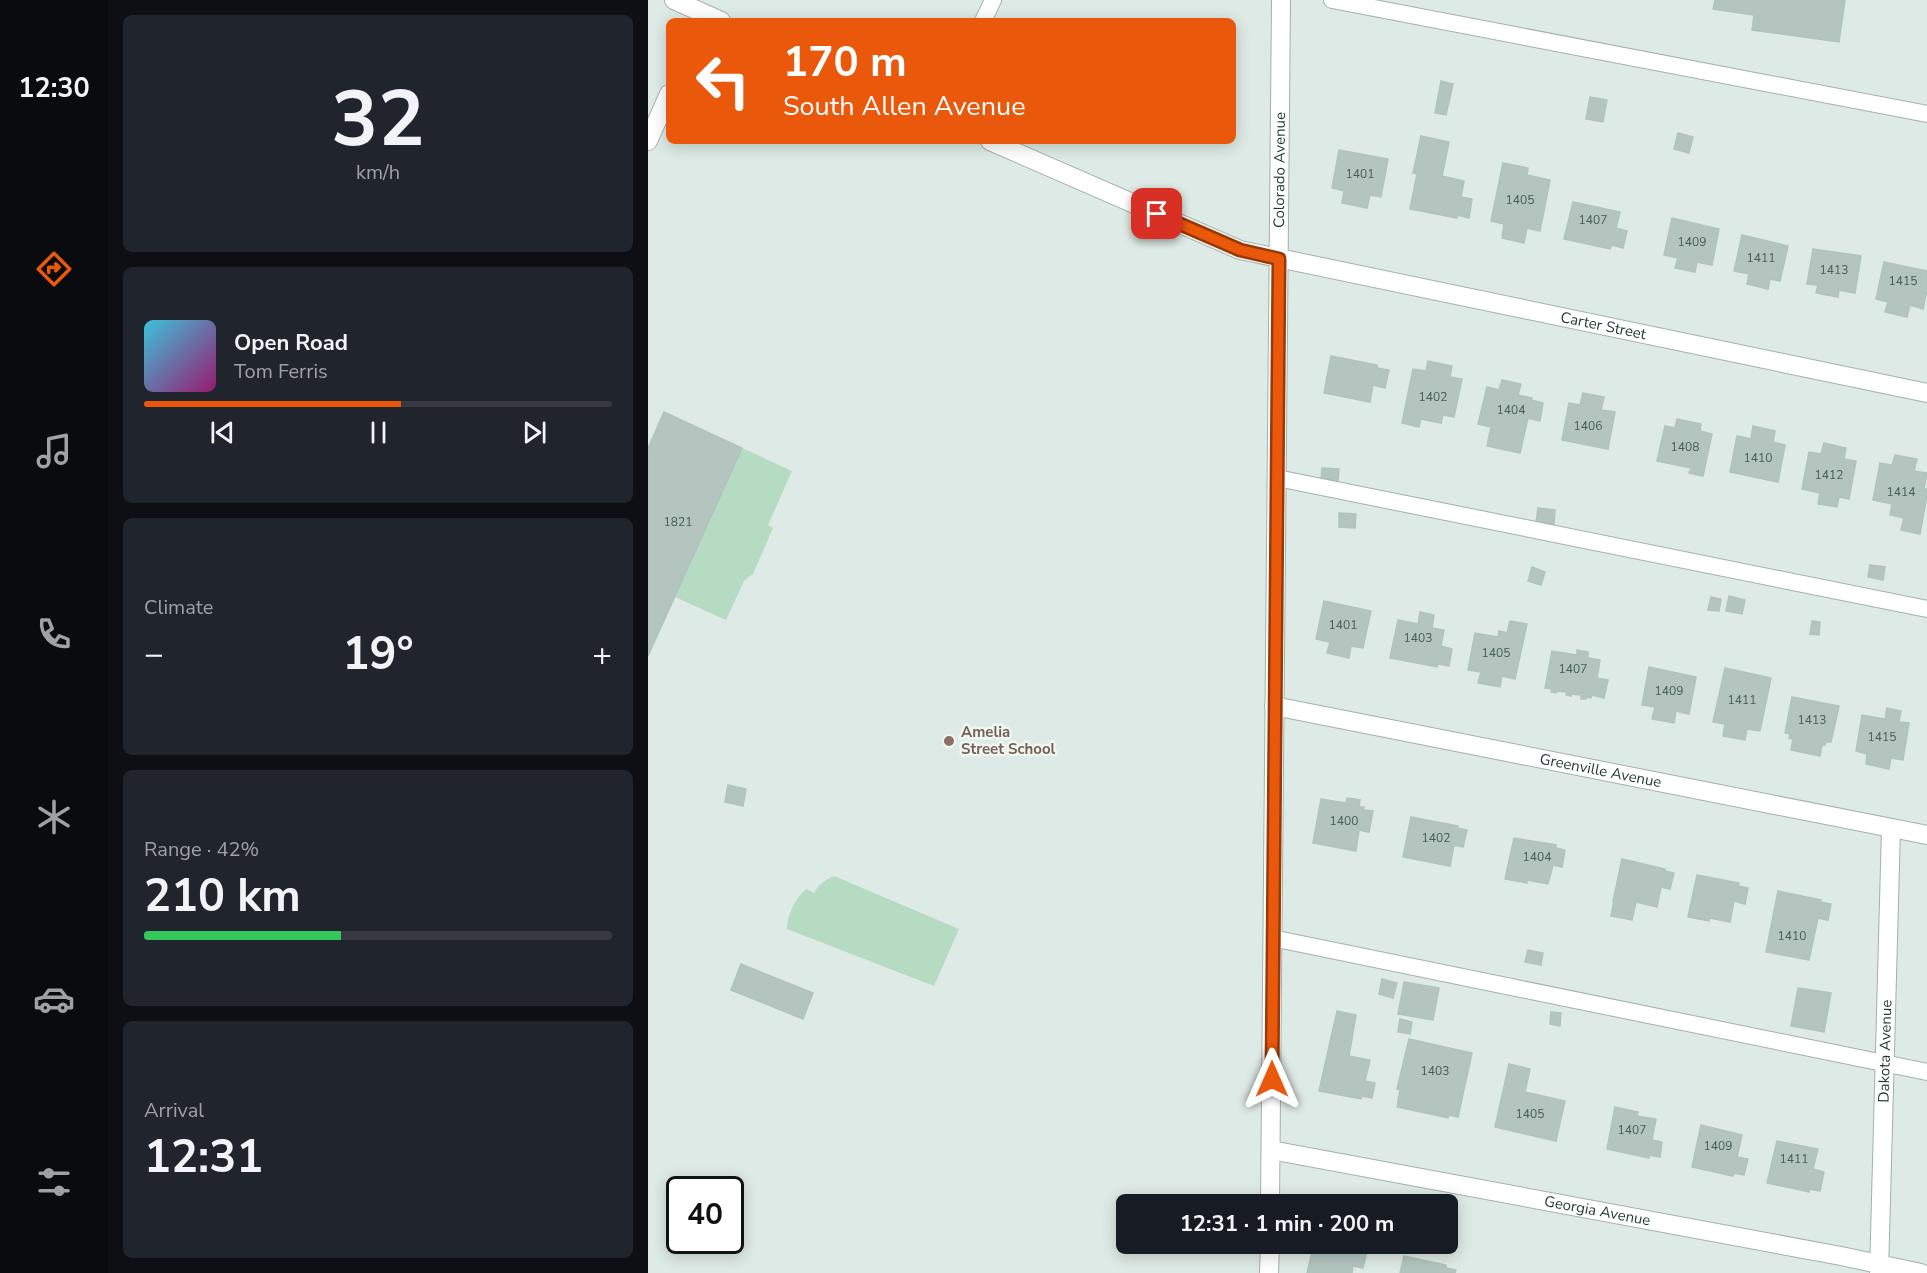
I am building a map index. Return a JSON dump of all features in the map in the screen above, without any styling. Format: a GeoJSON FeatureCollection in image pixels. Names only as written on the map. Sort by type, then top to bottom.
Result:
{"type":"FeatureCollection","features":[{"type":"Feature","properties":{"kind":"street"},"geometry":{"type":"LineString","coordinates":[[674,0],[707,18]]}},
{"type":"Feature","properties":{"kind":"street","name":"Colorado Avenue"},"geometry":{"type":"LineString","coordinates":[[1270,1194],[1281,0]]}},
{"type":"Feature","properties":{"kind":"street"},"geometry":{"type":"LineString","coordinates":[[648,141],[666,101]]}},
{"type":"Feature","properties":{"kind":"street","name":"Carter Street"},"geometry":{"type":"LineString","coordinates":[[997,144],[1240,250],[1927,393]]}},
{"type":"Feature","properties":{"kind":"street","name":"Greenville Avenue"},"geometry":{"type":"LineString","coordinates":[[1274,706],[1927,835]]}},
{"type":"Feature","properties":{"kind":"street","name":"Dakota Avenue"},"geometry":{"type":"LineString","coordinates":[[1879,1269],[1891,828]]}},
{"type":"Feature","properties":{"kind":"street","name":"Georgia Avenue"},"geometry":{"type":"LineString","coordinates":[[1271,1150],[1879,1269],[1921,1273]]}},
{"type":"Feature","properties":{"kind":"street"},"geometry":{"type":"LineString","coordinates":[[1269,1273],[1270,1254]]}},
{"type":"Feature","properties":{"kind":"lane"},"geometry":{"type":"LineString","coordinates":[[984,18],[993,0]]}},
{"type":"Feature","properties":{"kind":"lane"},"geometry":{"type":"LineString","coordinates":[[1332,0],[1927,114]]}},
{"type":"Feature","properties":{"kind":"lane"},"geometry":{"type":"LineString","coordinates":[[1276,478],[1927,609]]}},
{"type":"Feature","properties":{"kind":"lane"},"geometry":{"type":"LineString","coordinates":[[1272,938],[1927,1072]]}},
{"type":"Feature","properties":{"kind":"green space"},"geometry":{"type":"Polygon","coordinates":[[[742,448],[792,471],[768,525],[773,528],[753,574],[744,581],[726,620],[675,597],[742,448]]]}},
{"type":"Feature","properties":{"kind":"green space"},"geometry":{"type":"Polygon","coordinates":[[[834,876],[959,929],[934,986],[787,929],[790,913],[802,893],[806,889],[814,893],[822,883],[834,876]]]}},
{"type":"Feature","properties":{"kind":"building"},"geometry":{"type":"Polygon","coordinates":[[[1715,0],[1845,0],[1839,42],[1752,30],[1754,15],[1713,9],[1715,0]]]}},
{"type":"Feature","properties":{"kind":"building"},"geometry":{"type":"Polygon","coordinates":[[[1441,81],[1453,84],[1446,115],[1435,113],[1441,81]]]}},
{"type":"Feature","properties":{"kind":"building"},"geometry":{"type":"Polygon","coordinates":[[[1590,97],[1607,100],[1603,122],[1586,119],[1590,97]]]}},
{"type":"Feature","properties":{"kind":"building"},"geometry":{"type":"Polygon","coordinates":[[[1678,133],[1693,137],[1689,153],[1674,149],[1678,133]]]}},
{"type":"Feature","properties":{"kind":"building"},"geometry":{"type":"Polygon","coordinates":[[[1421,136],[1449,142],[1442,176],[1464,181],[1461,197],[1472,199],[1469,218],[1457,215],[1457,218],[1410,209],[1417,174],[1413,173],[1421,136]]]}},
{"type":"Feature","properties":{"kind":"building"},"geometry":{"type":"Polygon","coordinates":[[[1339,150],[1388,159],[1381,197],[1370,195],[1367,208],[1342,203],[1344,191],[1332,188],[1339,150]]]}},
{"type":"Feature","properties":{"kind":"building"},"geometry":{"type":"Polygon","coordinates":[[[1503,163],[1528,168],[1527,175],[1550,180],[1540,231],[1527,228],[1524,243],[1502,238],[1504,224],[1491,221],[1503,163]]]}},
{"type":"Feature","properties":{"kind":"building"},"geometry":{"type":"Polygon","coordinates":[[[1573,202],[1620,212],[1616,228],[1627,231],[1623,248],[1612,245],[1610,249],[1564,239],[1573,202]]]}},
{"type":"Feature","properties":{"kind":"building"},"geometry":{"type":"Polygon","coordinates":[[[1672,218],[1719,229],[1712,265],[1697,262],[1695,272],[1675,268],[1678,258],[1664,255],[1672,218]]]}},
{"type":"Feature","properties":{"kind":"building"},"geometry":{"type":"Polygon","coordinates":[[[1742,235],[1788,246],[1780,281],[1770,279],[1768,289],[1747,284],[1749,274],[1734,271],[1742,235]]]}},
{"type":"Feature","properties":{"kind":"building"},"geometry":{"type":"Polygon","coordinates":[[[1813,249],[1861,256],[1855,293],[1839,290],[1838,297],[1816,293],[1818,285],[1807,284],[1813,249]]]}},
{"type":"Feature","properties":{"kind":"building"},"geometry":{"type":"Polygon","coordinates":[[[1884,262],[1927,271],[1927,290],[1923,309],[1910,305],[1907,317],[1885,312],[1888,302],[1876,299],[1884,262]]]}},
{"type":"Feature","properties":{"kind":"building"},"geometry":{"type":"Polygon","coordinates":[[[1331,356],[1377,365],[1377,368],[1389,370],[1385,388],[1373,385],[1370,402],[1324,393],[1331,356]]]}},
{"type":"Feature","properties":{"kind":"building"},"geometry":{"type":"Polygon","coordinates":[[[1428,361],[1452,366],[1450,377],[1462,379],[1454,417],[1443,415],[1441,423],[1421,419],[1419,427],[1402,423],[1413,369],[1426,371],[1428,361]]]}},
{"type":"Feature","properties":{"kind":"building"},"geometry":{"type":"Polygon","coordinates":[[[1502,380],[1521,384],[1518,395],[1543,403],[1540,421],[1528,418],[1520,453],[1487,446],[1491,427],[1478,424],[1487,387],[1499,390],[1502,380]]]}},
{"type":"Feature","properties":{"kind":"building"},"geometry":{"type":"Polygon","coordinates":[[[1583,393],[1604,397],[1601,410],[1615,412],[1608,449],[1562,440],[1569,403],[1580,405],[1583,393]]]}},
{"type":"Feature","properties":{"kind":"building"},"geometry":{"type":"Polygon","coordinates":[[[664,412],[742,448],[648,656],[648,448],[664,412]]]}},
{"type":"Feature","properties":{"kind":"building"},"geometry":{"type":"Polygon","coordinates":[[[1677,419],[1701,424],[1700,431],[1712,434],[1703,476],[1689,473],[1691,468],[1657,461],[1665,426],[1675,428],[1677,419]]]}},
{"type":"Feature","properties":{"kind":"building"},"geometry":{"type":"Polygon","coordinates":[[[1753,426],[1775,431],[1773,442],[1785,445],[1778,482],[1730,472],[1737,436],[1751,439],[1753,426]]]}},
{"type":"Feature","properties":{"kind":"building"},"geometry":{"type":"Polygon","coordinates":[[[1824,443],[1846,448],[1844,459],[1856,461],[1849,499],[1839,497],[1837,507],[1818,504],[1820,493],[1802,489],[1809,452],[1821,454],[1824,443]]]}},
{"type":"Feature","properties":{"kind":"building"},"geometry":{"type":"Polygon","coordinates":[[[1895,455],[1917,459],[1914,471],[1927,473],[1924,489],[1927,489],[1927,495],[1920,534],[1901,530],[1904,518],[1890,515],[1892,504],[1873,500],[1880,463],[1892,465],[1895,455]]]}},
{"type":"Feature","properties":{"kind":"building"},"geometry":{"type":"Polygon","coordinates":[[[1322,468],[1339,469],[1338,482],[1321,480],[1322,468]]]}},
{"type":"Feature","properties":{"kind":"building"},"geometry":{"type":"Polygon","coordinates":[[[1538,508],[1555,510],[1554,524],[1536,523],[1538,508]]]}},
{"type":"Feature","properties":{"kind":"building"},"geometry":{"type":"Polygon","coordinates":[[[1339,513],[1356,514],[1355,528],[1339,527],[1339,513]]]}},
{"type":"Feature","properties":{"kind":"building"},"geometry":{"type":"Polygon","coordinates":[[[1870,565],[1885,567],[1883,580],[1868,577],[1870,565]]]}},
{"type":"Feature","properties":{"kind":"building"},"geometry":{"type":"Polygon","coordinates":[[[1532,567],[1545,572],[1541,585],[1528,581],[1532,567]]]}},
{"type":"Feature","properties":{"kind":"building"},"geometry":{"type":"Polygon","coordinates":[[[1729,596],[1745,600],[1742,614],[1726,611],[1729,596]]]}},
{"type":"Feature","properties":{"kind":"building"},"geometry":{"type":"Polygon","coordinates":[[[1711,597],[1721,599],[1719,611],[1708,610],[1711,597]]]}},
{"type":"Feature","properties":{"kind":"building"},"geometry":{"type":"Polygon","coordinates":[[[1324,601],[1371,611],[1363,648],[1351,646],[1349,658],[1327,653],[1330,642],[1316,639],[1324,601]]]}},
{"type":"Feature","properties":{"kind":"building"},"geometry":{"type":"Polygon","coordinates":[[[1420,612],[1434,615],[1432,628],[1444,630],[1441,646],[1452,649],[1449,666],[1438,664],[1437,667],[1390,658],[1398,620],[1418,624],[1420,612]]]}},
{"type":"Feature","properties":{"kind":"building"},"geometry":{"type":"Polygon","coordinates":[[[1510,621],[1527,624],[1515,679],[1502,676],[1500,687],[1478,683],[1481,672],[1468,670],[1475,633],[1498,637],[1499,631],[1507,633],[1510,621]]]}},
{"type":"Feature","properties":{"kind":"building"},"geometry":{"type":"Polygon","coordinates":[[[1812,621],[1820,622],[1819,635],[1810,634],[1812,621]]]}},
{"type":"Feature","properties":{"kind":"building"},"geometry":{"type":"Polygon","coordinates":[[[1577,650],[1588,652],[1588,658],[1600,660],[1597,678],[1608,680],[1604,698],[1592,695],[1591,698],[1581,699],[1581,695],[1571,694],[1571,696],[1566,695],[1567,692],[1557,691],[1556,693],[1551,692],[1552,689],[1545,688],[1552,651],[1577,655],[1577,650]]]}},
{"type":"Feature","properties":{"kind":"building"},"geometry":{"type":"Polygon","coordinates":[[[1649,667],[1696,677],[1689,714],[1676,711],[1674,723],[1652,719],[1655,707],[1642,705],[1649,667]]]}},
{"type":"Feature","properties":{"kind":"building"},"geometry":{"type":"Polygon","coordinates":[[[1725,668],[1771,678],[1760,731],[1747,729],[1745,740],[1723,736],[1725,724],[1713,722],[1725,668]]]}},
{"type":"Feature","properties":{"kind":"building"},"geometry":{"type":"Polygon","coordinates":[[[1792,697],[1839,706],[1831,742],[1822,745],[1820,756],[1791,750],[1793,739],[1789,738],[1790,734],[1785,733],[1792,697]]]}},
{"type":"Feature","properties":{"kind":"building"},"geometry":{"type":"Polygon","coordinates":[[[1887,708],[1901,711],[1899,722],[1909,723],[1903,760],[1891,758],[1889,769],[1866,764],[1867,754],[1856,751],[1862,715],[1885,719],[1887,708]]]}},
{"type":"Feature","properties":{"kind":"building"},"geometry":{"type":"Polygon","coordinates":[[[728,785],[746,789],[743,806],[725,802],[728,785]]]}},
{"type":"Feature","properties":{"kind":"building"},"geometry":{"type":"Polygon","coordinates":[[[1347,798],[1360,800],[1359,807],[1373,811],[1369,832],[1359,830],[1356,851],[1313,843],[1321,799],[1346,803],[1347,798]]]}},
{"type":"Feature","properties":{"kind":"building"},"geometry":{"type":"Polygon","coordinates":[[[1411,817],[1458,826],[1457,828],[1467,830],[1463,847],[1454,845],[1450,866],[1403,857],[1411,817]]]}},
{"type":"Feature","properties":{"kind":"building"},"geometry":{"type":"Polygon","coordinates":[[[1514,838],[1556,845],[1556,848],[1565,850],[1562,867],[1553,865],[1548,884],[1505,879],[1514,838]]]}},
{"type":"Feature","properties":{"kind":"building"},"geometry":{"type":"Polygon","coordinates":[[[1622,859],[1674,873],[1670,889],[1661,887],[1657,907],[1636,902],[1632,920],[1611,916],[1622,859]]]}},
{"type":"Feature","properties":{"kind":"building"},"geometry":{"type":"Polygon","coordinates":[[[1697,875],[1739,883],[1738,886],[1748,888],[1745,904],[1734,901],[1730,922],[1688,917],[1697,875]]]}},
{"type":"Feature","properties":{"kind":"building"},"geometry":{"type":"Polygon","coordinates":[[[1778,891],[1831,904],[1828,920],[1818,918],[1809,960],[1766,952],[1778,891]]]}},
{"type":"Feature","properties":{"kind":"building"},"geometry":{"type":"Polygon","coordinates":[[[1528,950],[1543,953],[1541,965],[1525,962],[1528,950]]]}},
{"type":"Feature","properties":{"kind":"building"},"geometry":{"type":"Polygon","coordinates":[[[741,964],[813,993],[803,1019],[731,990],[741,964]]]}},
{"type":"Feature","properties":{"kind":"building"},"geometry":{"type":"Polygon","coordinates":[[[1382,979],[1397,983],[1393,998],[1379,994],[1382,979]]]}},
{"type":"Feature","properties":{"kind":"building"},"geometry":{"type":"Polygon","coordinates":[[[1404,982],[1439,988],[1433,1020],[1398,1014],[1404,982]]]}},
{"type":"Feature","properties":{"kind":"building"},"geometry":{"type":"Polygon","coordinates":[[[1798,988],[1831,993],[1824,1032],[1791,1026],[1798,988]]]}},
{"type":"Feature","properties":{"kind":"building"},"geometry":{"type":"Polygon","coordinates":[[[1337,1011],[1356,1015],[1349,1056],[1370,1060],[1365,1081],[1375,1083],[1372,1098],[1362,1096],[1361,1099],[1319,1091],[1337,1011]]]}},
{"type":"Feature","properties":{"kind":"building"},"geometry":{"type":"Polygon","coordinates":[[[1551,1012],[1561,1013],[1560,1026],[1550,1024],[1551,1012]]]}},
{"type":"Feature","properties":{"kind":"building"},"geometry":{"type":"Polygon","coordinates":[[[1400,1019],[1412,1022],[1410,1034],[1398,1032],[1400,1019]]]}},
{"type":"Feature","properties":{"kind":"building"},"geometry":{"type":"Polygon","coordinates":[[[1409,1039],[1472,1053],[1458,1117],[1449,1115],[1448,1118],[1397,1107],[1400,1090],[1397,1089],[1409,1039]]]}},
{"type":"Feature","properties":{"kind":"building"},"geometry":{"type":"Polygon","coordinates":[[[1509,1064],[1530,1069],[1525,1092],[1565,1101],[1556,1141],[1495,1127],[1509,1064]]]}},
{"type":"Feature","properties":{"kind":"building"},"geometry":{"type":"Polygon","coordinates":[[[1615,1107],[1638,1112],[1637,1116],[1656,1119],[1652,1140],[1662,1142],[1660,1157],[1649,1155],[1649,1158],[1607,1149],[1615,1107]]]}},
{"type":"Feature","properties":{"kind":"building"},"geometry":{"type":"Polygon","coordinates":[[[1701,1125],[1742,1135],[1737,1157],[1748,1159],[1744,1175],[1734,1173],[1733,1176],[1692,1167],[1701,1125]]]}},
{"type":"Feature","properties":{"kind":"building"},"geometry":{"type":"Polygon","coordinates":[[[1777,1141],[1818,1149],[1813,1169],[1824,1172],[1820,1191],[1810,1189],[1809,1192],[1767,1183],[1777,1141]]]}},
{"type":"Feature","properties":{"kind":"building"},"geometry":{"type":"Polygon","coordinates":[[[1312,1254],[1366,1254],[1363,1268],[1353,1266],[1352,1273],[1307,1273],[1312,1254]]]}},
{"type":"Feature","properties":{"kind":"building"},"geometry":{"type":"Polygon","coordinates":[[[1404,1256],[1446,1265],[1446,1268],[1456,1270],[1455,1273],[1400,1273],[1404,1256]]]}},
{"type":"Feature","properties":{"kind":"place","name":"Amelia Street School"},"geometry":{"type":"Point","coordinates":[949,741]}},
{"type":"Feature","properties":{"kind":"route"},"geometry":{"type":"LineString","coordinates":[[1157,214],[1240,250],[1279,259],[1272,1079]]}}]}
